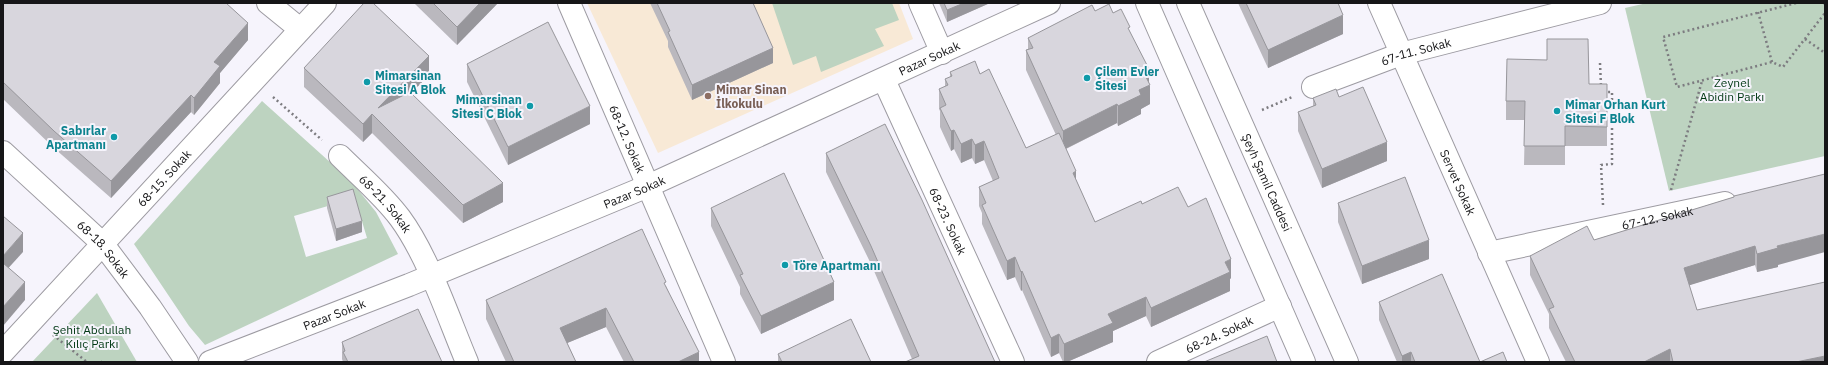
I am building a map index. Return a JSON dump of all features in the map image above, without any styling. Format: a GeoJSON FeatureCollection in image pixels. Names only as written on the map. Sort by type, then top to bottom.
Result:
{"type":"FeatureCollection","features":[{"type":"Feature","properties":{"kind":"street"},"geometry":{"type":"LineString","coordinates":[[268,3],[300,29]]}},
{"type":"Feature","properties":{"kind":"street","name":"68-15. Sokak"},"geometry":{"type":"LineString","coordinates":[[3,352],[325,3]]}},
{"type":"Feature","properties":{"kind":"street","name":"68-12. Sokak"},"geometry":{"type":"LineString","coordinates":[[569,3],[724,362]]}},
{"type":"Feature","properties":{"kind":"street"},"geometry":{"type":"LineString","coordinates":[[920,3],[942,53]]}},
{"type":"Feature","properties":{"kind":"street","name":"Pazar Sokak"},"geometry":{"type":"LineString","coordinates":[[210,362],[431,276],[648,186],[884,80],[1049,3]]}},
{"type":"Feature","properties":{"kind":"street"},"geometry":{"type":"LineString","coordinates":[[1147,3],[1304,362]]}},
{"type":"Feature","properties":{"kind":"street","name":"Şeyh Şamil Caddesi"},"geometry":{"type":"LineString","coordinates":[[1188,3],[1347,362]]}},
{"type":"Feature","properties":{"kind":"street","name":"Servet Sokak"},"geometry":{"type":"LineString","coordinates":[[1379,3],[1538,362]]}},
{"type":"Feature","properties":{"kind":"street","name":"67-11. Sokak"},"geometry":{"type":"LineString","coordinates":[[1314,88],[1401,54],[1600,3]]}},
{"type":"Feature","properties":{"kind":"street","name":"68-23. Sokak"},"geometry":{"type":"LineString","coordinates":[[884,80],[1013,362]]}},
{"type":"Feature","properties":{"kind":"street","name":"68-18. Sokak"},"geometry":{"type":"LineString","coordinates":[[3,152],[102,243],[150,307],[187,362]]}},
{"type":"Feature","properties":{"kind":"street","name":"68-21. Sokak"},"geometry":{"type":"LineString","coordinates":[[340,156],[400,218],[431,276],[467,362]]}},
{"type":"Feature","properties":{"kind":"street","name":"67-12. Sokak"},"geometry":{"type":"LineString","coordinates":[[1489,253],[1747,198]]}},
{"type":"Feature","properties":{"kind":"street","name":"68-24. Sokak"},"geometry":{"type":"LineString","coordinates":[[1158,362],[1280,306]]}},
{"type":"Feature","properties":{"kind":"path"},"geometry":{"type":"LineString","coordinates":[[1796,3],[1663,37],[1676,87],[1772,62],[1783,67],[1825,13]]}},
{"type":"Feature","properties":{"kind":"path"},"geometry":{"type":"LineString","coordinates":[[1758,12],[1772,62]]}},
{"type":"Feature","properties":{"kind":"path"},"geometry":{"type":"LineString","coordinates":[[1805,39],[1825,53]]}},
{"type":"Feature","properties":{"kind":"path"},"geometry":{"type":"LineString","coordinates":[[1600,63],[1602,92],[1612,92],[1612,164],[1601,165],[1604,229]]}},
{"type":"Feature","properties":{"kind":"path"},"geometry":{"type":"LineString","coordinates":[[254,81],[340,156]]}},
{"type":"Feature","properties":{"kind":"path"},"geometry":{"type":"LineString","coordinates":[[1664,216],[1702,81]]}},
{"type":"Feature","properties":{"kind":"path"},"geometry":{"type":"LineString","coordinates":[[1239,120],[1314,88]]}},
{"type":"Feature","properties":{"kind":"path"},"geometry":{"type":"LineString","coordinates":[[33,319],[87,362]]}},
{"type":"Feature","properties":{"kind":"shaded area","name":"Mimar Sinan İlkokulu"},"geometry":{"type":"Polygon","coordinates":[[[587,3],[899,3],[913,39],[658,153],[587,3]]]}},
{"type":"Feature","properties":{"kind":"green space"},"geometry":{"type":"Polygon","coordinates":[[[772,3],[892,3],[899,20],[875,29],[884,46],[821,72],[816,56],[793,65],[772,3]]]}},
{"type":"Feature","properties":{"kind":"green space","name":"Zeynel Abidin Parkı"},"geometry":{"type":"Polygon","coordinates":[[[1647,3],[1825,3],[1825,156],[1669,191],[1625,8],[1647,3]]]}},
{"type":"Feature","properties":{"kind":"green space"},"geometry":{"type":"Polygon","coordinates":[[[262,101],[351,181],[376,212],[398,254],[205,345],[189,326],[134,244],[262,101]],[[355,198],[294,216],[306,257],[367,238],[355,198]]]}},
{"type":"Feature","properties":{"kind":"green space","name":"Şehit Abdullah Kılıç Parkı"},"geometry":{"type":"Polygon","coordinates":[[[97,293],[137,362],[32,362],[97,293]]]}},
{"type":"Feature","properties":{"kind":"building"},"geometry":{"type":"Polygon","coordinates":[[[3,3],[226,3],[248,23],[214,62],[220,66],[194,98],[191,95],[111,181],[54,131],[3,82],[3,3]]]}},
{"type":"Feature","properties":{"kind":"building"},"geometry":{"type":"Polygon","coordinates":[[[364,3],[373,3],[429,56],[378,108],[410,92],[503,183],[463,205],[372,114],[363,124],[304,68],[364,3]]]}},
{"type":"Feature","properties":{"kind":"building"},"geometry":{"type":"Polygon","coordinates":[[[433,3],[480,3],[457,27],[433,3]]]}},
{"type":"Feature","properties":{"kind":"building","name":"Mimar Sinan İlkokulu"},"geometry":{"type":"Polygon","coordinates":[[[657,3],[753,3],[773,48],[692,85],[668,32],[670,31],[657,3]]]}},
{"type":"Feature","properties":{"kind":"building"},"geometry":{"type":"Polygon","coordinates":[[[944,3],[964,3],[947,10],[944,3]]]}},
{"type":"Feature","properties":{"kind":"building"},"geometry":{"type":"Polygon","coordinates":[[[1246,3],[1338,3],[1343,15],[1268,50],[1246,3]]]}},
{"type":"Feature","properties":{"kind":"building","name":"Çilem Evler Sitesi"},"geometry":{"type":"Polygon","coordinates":[[[1109,4],[1113,13],[1121,9],[1130,27],[1128,28],[1149,69],[1143,71],[1150,85],[1139,90],[1141,95],[1118,106],[1117,104],[1063,131],[1026,50],[1033,48],[1028,38],[1092,5],[1095,11],[1109,4]]]}},
{"type":"Feature","properties":{"kind":"building","name":"Mimarsinan Sitesi C Blok"},"geometry":{"type":"Polygon","coordinates":[[[548,22],[590,106],[508,147],[467,64],[548,22]]]}},
{"type":"Feature","properties":{"kind":"building","name":"Mimar Orhan Kurt Sitesi F Blok"},"geometry":{"type":"Polygon","coordinates":[[[1547,39],[1588,39],[1589,84],[1607,84],[1607,127],[1565,126],[1565,146],[1524,146],[1525,101],[1506,101],[1507,59],[1547,60],[1547,39]]]}},
{"type":"Feature","properties":{"kind":"building"},"geometry":{"type":"Polygon","coordinates":[[[975,61],[980,74],[989,69],[1026,148],[1059,133],[1076,171],[1073,173],[1095,222],[1141,201],[1142,204],[1178,187],[1188,207],[1206,198],[1231,259],[1225,262],[1230,272],[1151,308],[1146,297],[1108,314],[1113,323],[1064,344],[1059,334],[1051,338],[1015,257],[1007,261],[982,205],[986,203],[979,187],[999,178],[984,141],[975,145],[972,139],[961,144],[954,130],[951,131],[940,108],[946,105],[939,89],[948,85],[945,79],[952,76],[950,72],[975,61]]]}},
{"type":"Feature","properties":{"kind":"building"},"geometry":{"type":"Polygon","coordinates":[[[1363,87],[1387,142],[1322,169],[1298,112],[1316,105],[1313,98],[1336,89],[1339,97],[1363,87]]]}},
{"type":"Feature","properties":{"kind":"building"},"geometry":{"type":"Polygon","coordinates":[[[885,124],[922,200],[995,362],[905,362],[919,356],[871,246],[826,153],[885,124]]]}},
{"type":"Feature","properties":{"kind":"building","name":"Töre Apartmanı"},"geometry":{"type":"Polygon","coordinates":[[[784,173],[834,282],[761,316],[740,275],[743,274],[711,208],[784,173]]]}},
{"type":"Feature","properties":{"kind":"building"},"geometry":{"type":"Polygon","coordinates":[[[1825,174],[1825,234],[1777,246],[1778,248],[1757,254],[1755,246],[1684,268],[1697,310],[1825,282],[1825,356],[1796,362],[1673,362],[1670,349],[1644,362],[1575,362],[1549,309],[1554,307],[1530,256],[1587,226],[1594,240],[1734,196],[1825,174]]]}},
{"type":"Feature","properties":{"kind":"building"},"geometry":{"type":"Polygon","coordinates":[[[1405,177],[1429,240],[1362,266],[1338,203],[1405,177]]]}},
{"type":"Feature","properties":{"kind":"building"},"geometry":{"type":"Polygon","coordinates":[[[353,189],[362,221],[336,229],[327,197],[353,189]]]}},
{"type":"Feature","properties":{"kind":"building"},"geometry":{"type":"Polygon","coordinates":[[[3,216],[23,233],[3,256],[3,216]]]}},
{"type":"Feature","properties":{"kind":"building"},"geometry":{"type":"Polygon","coordinates":[[[642,229],[666,282],[664,283],[699,352],[678,362],[634,362],[606,308],[560,328],[576,362],[514,362],[486,300],[642,229]]]}},
{"type":"Feature","properties":{"kind":"building"},"geometry":{"type":"Polygon","coordinates":[[[3,263],[25,282],[3,307],[3,263]]]}},
{"type":"Feature","properties":{"kind":"building"},"geometry":{"type":"Polygon","coordinates":[[[1442,274],[1480,362],[1415,362],[1411,352],[1402,356],[1379,302],[1442,274]]]}},
{"type":"Feature","properties":{"kind":"building"},"geometry":{"type":"Polygon","coordinates":[[[418,309],[442,362],[348,362],[343,352],[345,351],[342,342],[418,309]]]}},
{"type":"Feature","properties":{"kind":"building"},"geometry":{"type":"Polygon","coordinates":[[[851,319],[871,362],[782,362],[778,354],[851,319]]]}},
{"type":"Feature","properties":{"kind":"building"},"geometry":{"type":"Polygon","coordinates":[[[1267,336],[1277,362],[1204,362],[1267,336]]]}},
{"type":"Feature","properties":{"kind":"building"},"geometry":{"type":"Polygon","coordinates":[[[1503,352],[1507,362],[1480,362],[1503,352]]]}},
{"type":"Feature","properties":{"kind":"place","name":"Çilem Evler Sitesi"},"geometry":{"type":"Point","coordinates":[1087,78]}},
{"type":"Feature","properties":{"kind":"place","name":"Mimarsinan Sitesi A Blok"},"geometry":{"type":"Point","coordinates":[367,82]}},
{"type":"Feature","properties":{"kind":"place","name":"Mimar Sinan İlkokulu"},"geometry":{"type":"Point","coordinates":[708,96]}},
{"type":"Feature","properties":{"kind":"place","name":"Mimarsinan Sitesi C Blok"},"geometry":{"type":"Point","coordinates":[530,106]}},
{"type":"Feature","properties":{"kind":"place","name":"Mimar Orhan Kurt Sitesi F Blok"},"geometry":{"type":"Point","coordinates":[1557,111]}},
{"type":"Feature","properties":{"kind":"place","name":"Sabırlar Apartmanı"},"geometry":{"type":"Point","coordinates":[114,137]}},
{"type":"Feature","properties":{"kind":"place","name":"Töre Apartmanı"},"geometry":{"type":"Point","coordinates":[785,265]}}]}
